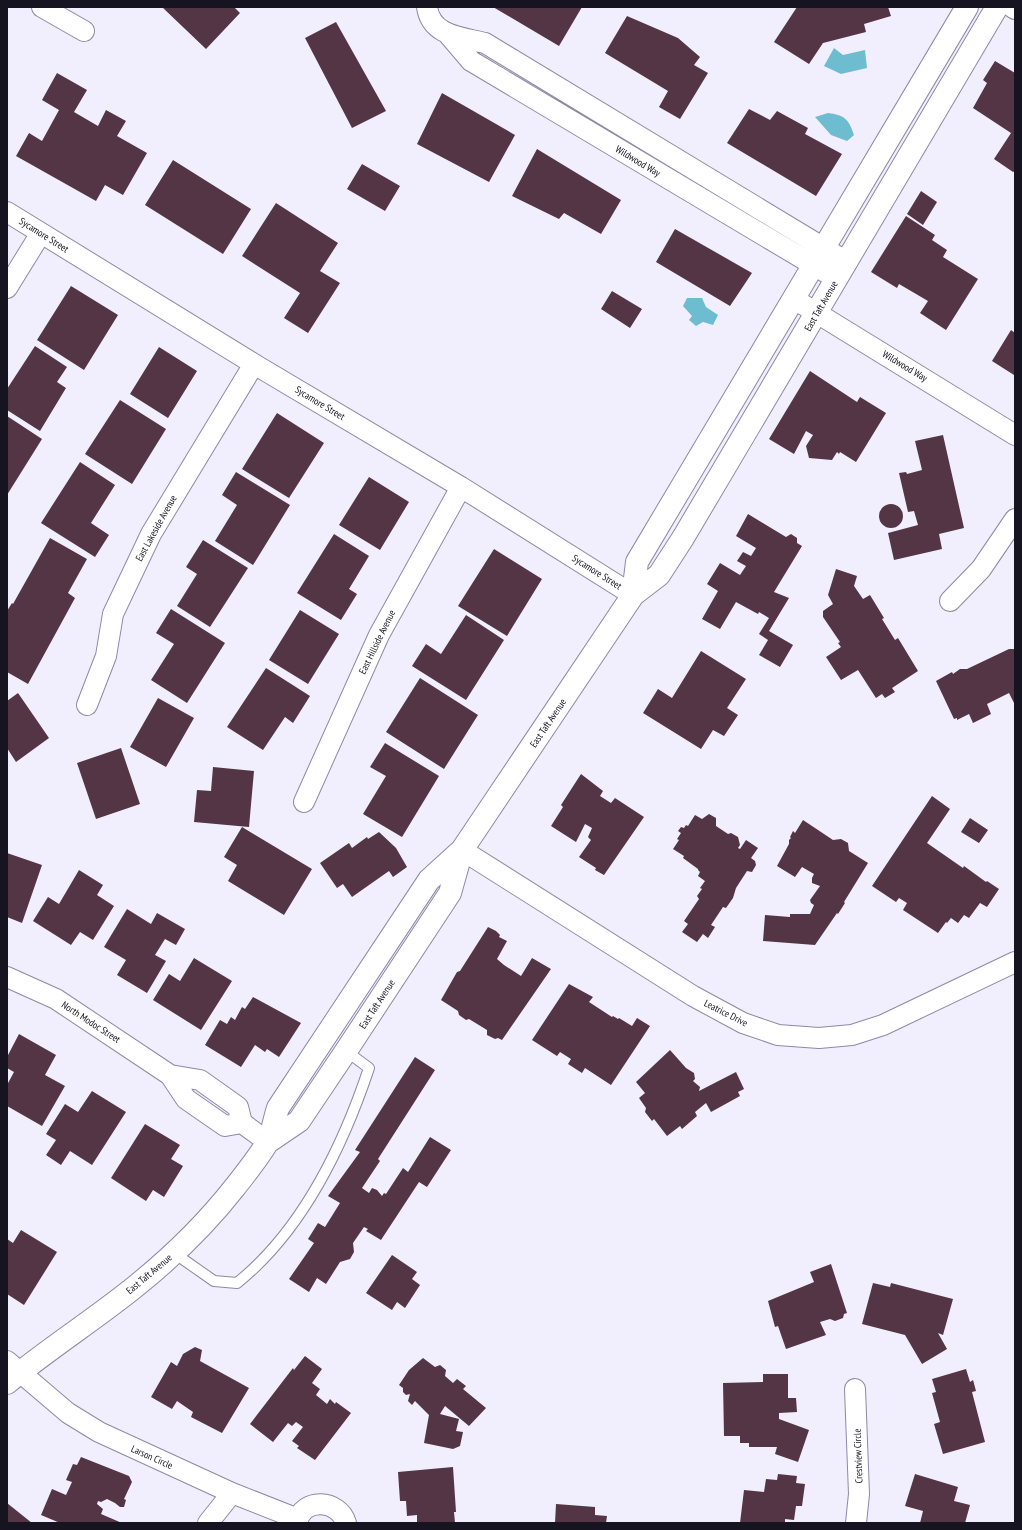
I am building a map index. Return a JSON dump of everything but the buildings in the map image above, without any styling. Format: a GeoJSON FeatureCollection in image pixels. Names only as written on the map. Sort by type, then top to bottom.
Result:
{"type":"FeatureCollection","features":[{"type":"Feature","properties":{"kind":"street"},"geometry":{"type":"LineString","coordinates":[[42,7],[84,31]]}},
{"type":"Feature","properties":{"kind":"street","name":"East Taft Avenue"},"geometry":{"type":"LineString","coordinates":[[633,595],[637,562],[967,7]]}},
{"type":"Feature","properties":{"kind":"street","name":"East Taft Avenue"},"geometry":{"type":"LineString","coordinates":[[268,1142],[278,1108],[429,880],[462,850],[633,595],[659,575],[722,473],[997,7]]}},
{"type":"Feature","properties":{"kind":"street","name":"Wildwood Way"},"geometry":{"type":"LineString","coordinates":[[428,11],[436,27],[448,34],[485,43],[674,157],[819,257],[842,271]]}},
{"type":"Feature","properties":{"kind":"street","name":"Wildwood Way"},"geometry":{"type":"LineString","coordinates":[[448,34],[471,61],[662,175],[819,257]]}},
{"type":"Feature","properties":{"kind":"street"},"geometry":{"type":"LineString","coordinates":[[662,175],[674,157]]}},
{"type":"Feature","properties":{"kind":"street","name":"Sycamore Street"},"geometry":{"type":"LineString","coordinates":[[7,212],[254,364],[461,487],[633,595]]}},
{"type":"Feature","properties":{"kind":"street"},"geometry":{"type":"LineString","coordinates":[[7,288],[40,233]]}},
{"type":"Feature","properties":{"kind":"street","name":"Wildwood Way"},"geometry":{"type":"LineString","coordinates":[[794,299],[1015,435]]}},
{"type":"Feature","properties":{"kind":"street","name":"East Lakeside Avenue"},"geometry":{"type":"LineString","coordinates":[[87,705],[106,656],[113,614],[151,534],[254,364]]}},
{"type":"Feature","properties":{"kind":"street","name":"East Hillside Avenue"},"geometry":{"type":"LineString","coordinates":[[304,802],[379,635],[461,487]]}},
{"type":"Feature","properties":{"kind":"street"},"geometry":{"type":"LineString","coordinates":[[950,601],[981,569],[1015,520]]}},
{"type":"Feature","properties":{"kind":"street","name":"East Taft Avenue"},"geometry":{"type":"LineString","coordinates":[[12,1372],[136,1286],[174,1253],[222,1203],[268,1142],[299,1120],[450,893],[462,850]]}},
{"type":"Feature","properties":{"kind":"street","name":"Leatrice Drive"},"geometry":{"type":"LineString","coordinates":[[462,850],[693,996],[743,1023],[778,1035],[819,1038],[858,1033],[883,1025],[912,1012],[1015,962]]}},
{"type":"Feature","properties":{"kind":"street","name":"North Modoc Street"},"geometry":{"type":"LineString","coordinates":[[7,977],[56,999],[170,1075],[186,1099],[224,1126],[242,1123],[268,1142]]}},
{"type":"Feature","properties":{"kind":"street","name":"Larson Circle"},"geometry":{"type":"LineString","coordinates":[[12,1372],[68,1413],[98,1432],[297,1521]]}},
{"type":"Feature","properties":{"kind":"street","name":"Crestview Circle"},"geometry":{"type":"LineString","coordinates":[[855,1389],[859,1494],[856,1523]]}},
{"type":"Feature","properties":{"kind":"street"},"geometry":{"type":"LineString","coordinates":[[208,1523],[232,1493]]}},
{"type":"Feature","properties":{"kind":"street"},"geometry":{"type":"LineString","coordinates":[[297,1521],[303,1511],[320,1503],[330,1505],[338,1510],[346,1523]]}},
{"type":"Feature","properties":{"kind":"lane"},"geometry":{"type":"LineString","coordinates":[[174,1253],[214,1281],[237,1283],[263,1261],[281,1239],[319,1184],[344,1136],[369,1068],[346,1051]]}},
{"type":"Feature","properties":{"kind":"water"},"geometry":{"type":"Polygon","coordinates":[[[834,48],[843,55],[865,50],[867,68],[841,74],[824,66],[834,48]]]}},
{"type":"Feature","properties":{"kind":"water"},"geometry":{"type":"Polygon","coordinates":[[[828,113],[838,115],[845,119],[850,125],[854,135],[847,141],[831,135],[815,117],[828,113]]]}},
{"type":"Feature","properties":{"kind":"water"},"geometry":{"type":"Polygon","coordinates":[[[687,298],[702,298],[706,307],[718,315],[713,325],[703,322],[696,326],[689,320],[692,316],[683,306],[687,298]]]}}]}
